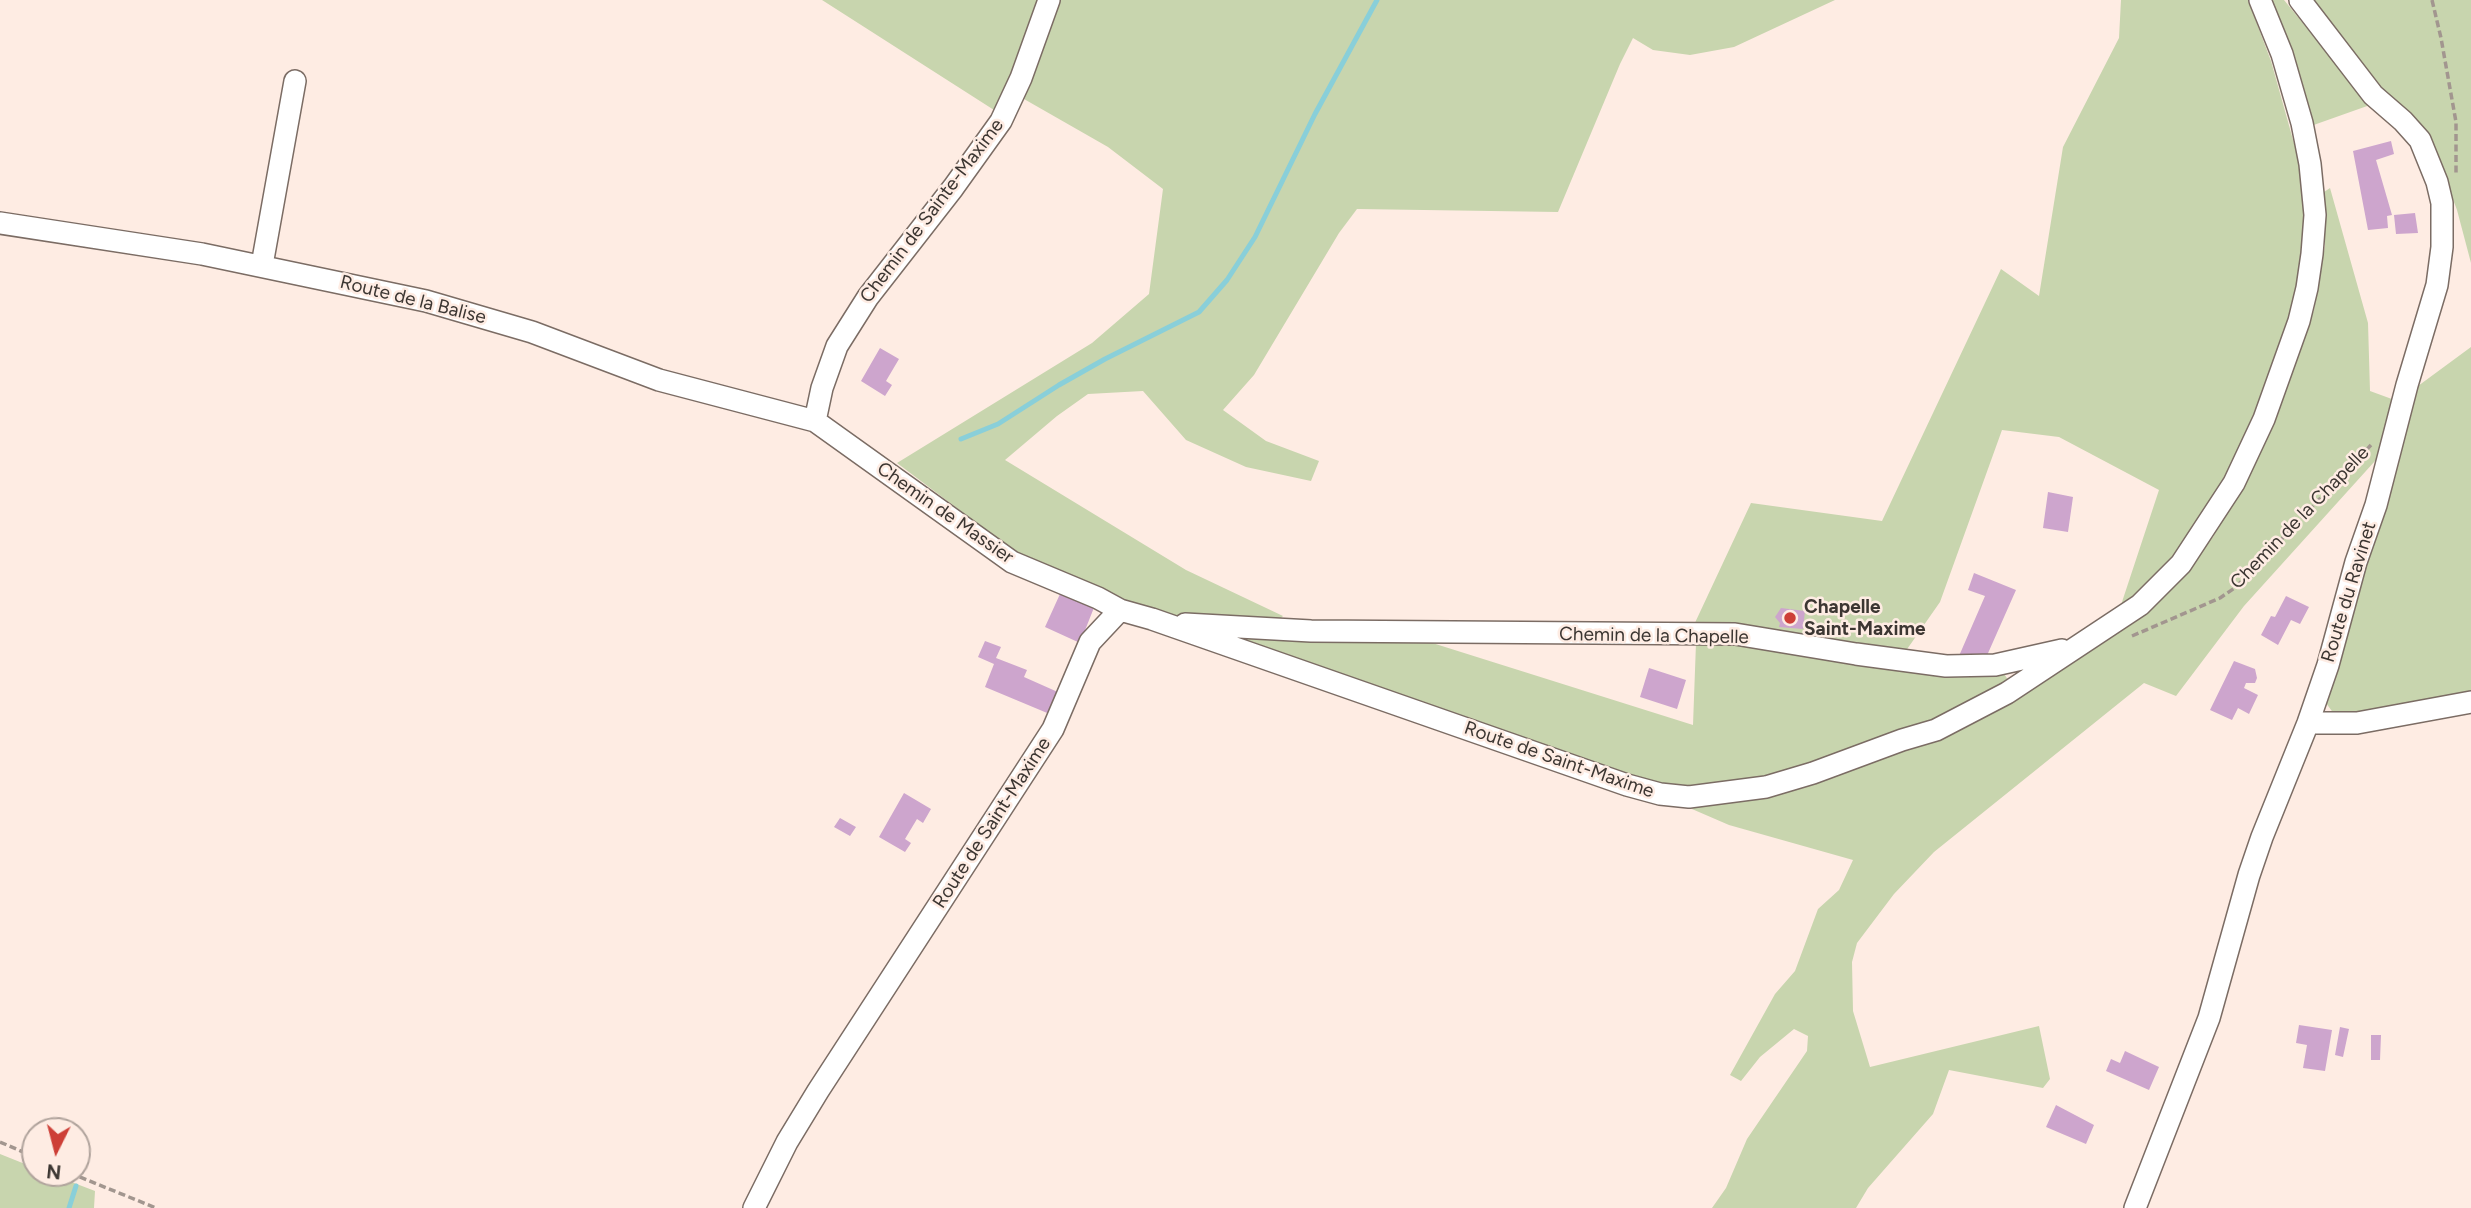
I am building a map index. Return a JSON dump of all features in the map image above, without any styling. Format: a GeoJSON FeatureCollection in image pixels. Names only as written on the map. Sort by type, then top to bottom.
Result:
{"type":"FeatureCollection","features":[{"type":"Feature","properties":{"kind":"street","name":"Chemin de Sainte-Maxime"},"geometry":{"type":"LineString","coordinates":[[815,421],[825,377],[837,346],[868,297],[1001,121],[1021,78],[1049,0]]}},
{"type":"Feature","properties":{"kind":"street","name":"Route de Saint-Maxime"},"geometry":{"type":"LineString","coordinates":[[754,1208],[787,1142],[818,1091],[1053,729],[1090,642],[1120,610],[1627,785],[1660,794],[1689,797],[1766,787],[1936,730],[2007,692],[2140,605],[2181,564],[2218,512],[2234,483],[2264,419],[2299,321],[2307,288],[2315,215],[2310,164],[2302,123],[2282,54],[2260,0]]}},
{"type":"Feature","properties":{"kind":"street","name":"Route du Ravinet"},"geometry":{"type":"LineString","coordinates":[[2135,1208],[2209,1018],[2253,862],[2328,665],[2437,285],[2442,247],[2442,203],[2437,182],[2420,140],[2373,95],[2300,0]]}},
{"type":"Feature","properties":{"kind":"street"},"geometry":{"type":"LineString","coordinates":[[262,265],[295,81]]}},
{"type":"Feature","properties":{"kind":"street","name":"Route de la Balise"},"geometry":{"type":"LineString","coordinates":[[0,223],[262,265],[460,310],[532,332],[659,380],[815,421]]}},
{"type":"Feature","properties":{"kind":"street","name":"Chemin de Massier"},"geometry":{"type":"LineString","coordinates":[[815,421],[1012,562],[1120,610]]}},
{"type":"Feature","properties":{"kind":"street","name":"Chemin de la Chapelle"},"geometry":{"type":"LineString","coordinates":[[1162,623],[1311,631],[1735,634],[1751,628],[1856,654],[1946,666],[1995,665],[2078,646]]}},
{"type":"Feature","properties":{"kind":"street"},"geometry":{"type":"LineString","coordinates":[[2308,723],[2357,723],[2471,702]]}},
{"type":"Feature","properties":{"kind":"path"},"geometry":{"type":"LineString","coordinates":[[2432,0],[2456,122],[2455,185],[2439,195]]}},
{"type":"Feature","properties":{"kind":"path","name":"Chemin de la Chapelle"},"geometry":{"type":"LineString","coordinates":[[2120,639],[2220,598],[2236,587],[2384,430],[2398,428]]}},
{"type":"Feature","properties":{"kind":"path"},"geometry":{"type":"LineString","coordinates":[[0,1142],[21,1151]]}},
{"type":"Feature","properties":{"kind":"path"},"geometry":{"type":"LineString","coordinates":[[91,1181],[156,1208]]}},
{"type":"Feature","properties":{"kind":"green space"},"geometry":{"type":"Polygon","coordinates":[[[822,0],[1041,0],[1008,87],[994,110],[822,0]]]}},
{"type":"Feature","properties":{"kind":"green space"},"geometry":{"type":"Polygon","coordinates":[[[1060,0],[1835,0],[1734,47],[1690,55],[1653,50],[1633,38],[1558,212],[1357,209],[1339,233],[1254,375],[1223,410],[1266,441],[1319,461],[1311,481],[1246,467],[1186,440],[1143,391],[1088,394],[1005,460],[1186,570],[1283,616],[1276,623],[1176,616],[1135,606],[1023,558],[897,463],[1092,343],[1149,294],[1163,189],[1108,147],[1024,99],[1060,0]]]}},
{"type":"Feature","properties":{"kind":"green space"},"geometry":{"type":"Polygon","coordinates":[[[2121,0],[2248,0],[2271,61],[2302,172],[2307,208],[2304,255],[2292,321],[2244,441],[2196,531],[2154,584],[2120,608],[2159,490],[2059,437],[2002,430],[1940,602],[1903,655],[1693,627],[1751,503],[1882,521],[2001,269],[2039,296],[2063,147],[2119,38],[2121,0]]]}},
{"type":"Feature","properties":{"kind":"green space"},"geometry":{"type":"Polygon","coordinates":[[[2272,0],[2284,0],[2370,105],[2308,127],[2269,4],[2272,0]]]}},
{"type":"Feature","properties":{"kind":"green space"},"geometry":{"type":"Polygon","coordinates":[[[2311,0],[2471,0],[2471,263],[2457,210],[2437,157],[2377,89],[2311,0]]]}},
{"type":"Feature","properties":{"kind":"green space"},"geometry":{"type":"Polygon","coordinates":[[[2330,188],[2368,323],[2370,391],[2400,402],[2384,451],[2244,606],[2176,696],[2144,683],[1934,852],[1894,894],[1857,943],[1852,962],[1853,1011],[1870,1067],[2039,1026],[2050,1079],[2043,1088],[1949,1070],[1933,1114],[1868,1188],[1856,1208],[1712,1208],[1726,1188],[1747,1139],[1807,1051],[1808,1036],[1794,1029],[1760,1057],[1741,1081],[1730,1075],[1775,994],[1795,971],[1818,909],[1839,890],[1853,860],[1729,825],[1685,806],[1940,734],[2166,589],[2213,537],[2241,487],[2287,384],[2314,310],[2325,246],[2321,194],[2330,188]]]}},
{"type":"Feature","properties":{"kind":"green space"},"geometry":{"type":"Polygon","coordinates":[[[2471,347],[2471,697],[2389,711],[2334,714],[2326,703],[2418,386],[2471,347]]]}},
{"type":"Feature","properties":{"kind":"green space"},"geometry":{"type":"Polygon","coordinates":[[[1197,630],[1426,641],[1693,725],[1696,643],[1734,642],[2003,672],[2008,680],[1935,718],[1751,785],[1667,788],[1197,630]]]}},
{"type":"Feature","properties":{"kind":"green space"},"geometry":{"type":"Polygon","coordinates":[[[0,1154],[21,1162],[21,1187],[85,1187],[95,1191],[94,1208],[0,1208],[0,1154]]]}},
{"type":"Feature","properties":{"kind":"building"},"geometry":{"type":"Polygon","coordinates":[[[2391,141],[2394,154],[2376,160],[2392,215],[2387,216],[2388,228],[2368,230],[2353,151],[2391,141]]]}},
{"type":"Feature","properties":{"kind":"building"},"geometry":{"type":"Polygon","coordinates":[[[2415,213],[2418,233],[2396,234],[2394,215],[2415,213]]]}},
{"type":"Feature","properties":{"kind":"building"},"geometry":{"type":"Polygon","coordinates":[[[880,348],[899,359],[886,381],[892,385],[885,396],[861,381],[880,348]]]}},
{"type":"Feature","properties":{"kind":"building"},"geometry":{"type":"Polygon","coordinates":[[[2048,492],[2073,497],[2068,532],[2043,528],[2048,492]]]}},
{"type":"Feature","properties":{"kind":"building"},"geometry":{"type":"Polygon","coordinates":[[[1974,573],[2016,590],[1985,660],[1959,656],[1985,596],[1968,590],[1974,573]]]}},
{"type":"Feature","properties":{"kind":"building"},"geometry":{"type":"Polygon","coordinates":[[[1060,594],[1095,605],[1080,643],[1045,627],[1060,594]]]}},
{"type":"Feature","properties":{"kind":"building"},"geometry":{"type":"Polygon","coordinates":[[[2286,596],[2309,607],[2300,624],[2291,620],[2278,645],[2261,635],[2286,596]]]}},
{"type":"Feature","properties":{"kind":"building","name":"Chapelle Saint-Maxime"},"geometry":{"type":"Polygon","coordinates":[[[1781,608],[1805,611],[1803,629],[1779,627],[1780,623],[1775,617],[1781,608]]]}},
{"type":"Feature","properties":{"kind":"building"},"geometry":{"type":"Polygon","coordinates":[[[985,641],[1001,647],[996,658],[1027,670],[1024,677],[1060,693],[1052,715],[985,687],[994,664],[978,657],[985,641]]]}},
{"type":"Feature","properties":{"kind":"building"},"geometry":{"type":"Polygon","coordinates":[[[2234,661],[2255,669],[2255,683],[2246,683],[2244,688],[2258,695],[2249,714],[2238,708],[2232,720],[2210,710],[2234,661]]]}},
{"type":"Feature","properties":{"kind":"building"},"geometry":{"type":"Polygon","coordinates":[[[1649,668],[1686,680],[1677,709],[1640,697],[1649,668]]]}},
{"type":"Feature","properties":{"kind":"building"},"geometry":{"type":"Polygon","coordinates":[[[904,793],[931,809],[923,823],[917,819],[905,839],[911,843],[905,852],[879,837],[904,793]]]}},
{"type":"Feature","properties":{"kind":"building"},"geometry":{"type":"Polygon","coordinates":[[[840,818],[856,827],[850,836],[834,827],[840,818]]]}},
{"type":"Feature","properties":{"kind":"building"},"geometry":{"type":"Polygon","coordinates":[[[2299,1025],[2332,1030],[2325,1071],[2303,1068],[2307,1045],[2296,1043],[2299,1025]]]}},
{"type":"Feature","properties":{"kind":"building"},"geometry":{"type":"Polygon","coordinates":[[[2340,1027],[2349,1029],[2343,1057],[2335,1055],[2340,1027]]]}},
{"type":"Feature","properties":{"kind":"building"},"geometry":{"type":"Polygon","coordinates":[[[2371,1035],[2381,1035],[2380,1060],[2371,1060],[2371,1035]]]}},
{"type":"Feature","properties":{"kind":"building"},"geometry":{"type":"Polygon","coordinates":[[[2125,1051],[2159,1067],[2149,1090],[2106,1071],[2111,1059],[2120,1063],[2125,1051]]]}},
{"type":"Feature","properties":{"kind":"building"},"geometry":{"type":"Polygon","coordinates":[[[2056,1105],[2094,1125],[2086,1144],[2046,1127],[2056,1105]]]}},
{"type":"Feature","properties":{"kind":"waterway"},"geometry":{"type":"LineString","coordinates":[[961,439],[998,424],[1105,359],[1199,312],[1227,280],[1255,237],[1315,114],[1377,0]]}},
{"type":"Feature","properties":{"kind":"waterway"},"geometry":{"type":"LineString","coordinates":[[69,1208],[76,1187]]}},
{"type":"Feature","properties":{"kind":"place","name":"Chapelle Saint-Maxime"},"geometry":{"type":"Point","coordinates":[1790,618]}}]}
